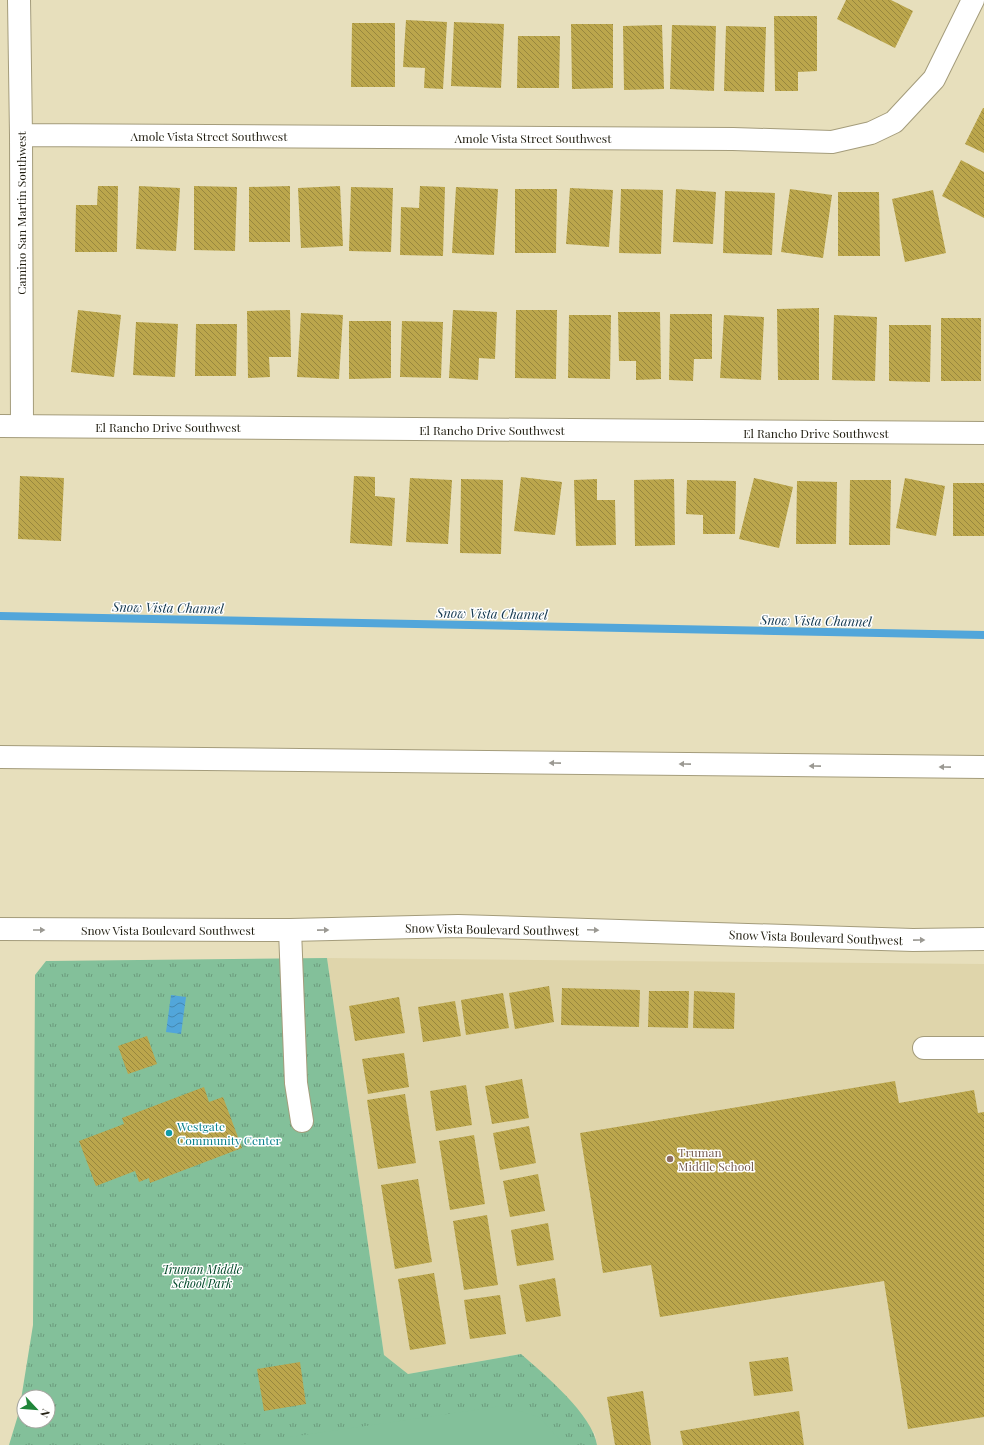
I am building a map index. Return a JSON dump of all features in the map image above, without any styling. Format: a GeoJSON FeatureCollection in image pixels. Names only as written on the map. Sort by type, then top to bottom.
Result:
{"type":"FeatureCollection","features":[{"type":"Feature","properties":{"kind":"street","name":"Camino San Martin Southwest"},"geometry":{"type":"LineString","coordinates":[[19,0],[22,426]]}},
{"type":"Feature","properties":{"kind":"street","name":"Amole Vista Street Southwest"},"geometry":{"type":"LineString","coordinates":[[21,135],[733,139],[832,142],[871,133],[894,122],[909,107],[934,79],[973,0]]}},
{"type":"Feature","properties":{"kind":"street","name":"El Rancho Drive Southwest"},"geometry":{"type":"LineString","coordinates":[[0,426],[984,433]]}},
{"type":"Feature","properties":{"kind":"street"},"geometry":{"type":"LineString","coordinates":[[0,758],[984,767]]}},
{"type":"Feature","properties":{"kind":"street","name":"Snow Vista Boulevard Southwest"},"geometry":{"type":"LineString","coordinates":[[0,929],[290,930],[458,926],[905,940],[984,940]]}},
{"type":"Feature","properties":{"kind":"street"},"geometry":{"type":"LineString","coordinates":[[290,930],[296,1083],[302,1121]]}},
{"type":"Feature","properties":{"kind":"street"},"geometry":{"type":"LineString","coordinates":[[924,1048],[984,1048]]}},
{"type":"Feature","properties":{"kind":"shaded area","name":"Truman Middle School"},"geometry":{"type":"Polygon","coordinates":[[[327,958],[984,964],[984,1445],[597,1445],[595,1434],[521,1354],[408,1374],[384,1355],[327,958]]]}},
{"type":"Feature","properties":{"kind":"green space","name":"Truman Middle School Park"},"geometry":{"type":"Polygon","coordinates":[[[327,958],[384,1355],[408,1374],[521,1354],[554,1384],[577,1408],[594,1433],[597,1445],[9,1445],[16,1422],[16,1429],[56,1429],[56,1389],[23,1389],[33,1325],[35,975],[46,961],[327,958]]]}},
{"type":"Feature","properties":{"kind":"green space"},"geometry":{"type":"Polygon","coordinates":[[[502,1406],[539,1417],[565,1445],[235,1445],[502,1406]]]}},
{"type":"Feature","properties":{"kind":"water"},"geometry":{"type":"Polygon","coordinates":[[[171,995],[186,997],[181,1034],[166,1032],[171,995]]]}},
{"type":"Feature","properties":{"kind":"building"},"geometry":{"type":"Polygon","coordinates":[[[846,0],[891,0],[913,11],[895,48],[837,19],[846,0]]]}},
{"type":"Feature","properties":{"kind":"building"},"geometry":{"type":"Polygon","coordinates":[[[774,16],[817,16],[817,71],[798,72],[798,91],[775,91],[774,16]]]}},
{"type":"Feature","properties":{"kind":"building"},"geometry":{"type":"Polygon","coordinates":[[[406,20],[447,22],[443,89],[424,88],[425,68],[403,67],[406,20]]]}},
{"type":"Feature","properties":{"kind":"building"},"geometry":{"type":"Polygon","coordinates":[[[454,22],[504,24],[501,88],[451,86],[454,22]]]}},
{"type":"Feature","properties":{"kind":"building"},"geometry":{"type":"Polygon","coordinates":[[[352,23],[395,23],[395,87],[351,87],[352,23]]]}},
{"type":"Feature","properties":{"kind":"building"},"geometry":{"type":"Polygon","coordinates":[[[571,24],[613,24],[613,88],[572,89],[571,24]]]}},
{"type":"Feature","properties":{"kind":"building"},"geometry":{"type":"Polygon","coordinates":[[[662,25],[664,89],[624,90],[623,26],[662,25]]]}},
{"type":"Feature","properties":{"kind":"building"},"geometry":{"type":"Polygon","coordinates":[[[672,25],[716,26],[714,91],[670,89],[672,25]]]}},
{"type":"Feature","properties":{"kind":"building"},"geometry":{"type":"Polygon","coordinates":[[[726,26],[766,27],[764,92],[724,91],[726,26]]]}},
{"type":"Feature","properties":{"kind":"building"},"geometry":{"type":"Polygon","coordinates":[[[518,36],[560,36],[559,88],[517,88],[518,36]]]}},
{"type":"Feature","properties":{"kind":"building"},"geometry":{"type":"Polygon","coordinates":[[[984,108],[984,153],[965,144],[984,108]]]}},
{"type":"Feature","properties":{"kind":"building"},"geometry":{"type":"Polygon","coordinates":[[[961,160],[984,172],[984,218],[942,196],[961,160]]]}},
{"type":"Feature","properties":{"kind":"building"},"geometry":{"type":"Polygon","coordinates":[[[98,186],[118,186],[117,252],[75,252],[76,205],[97,205],[98,186]]]}},
{"type":"Feature","properties":{"kind":"building"},"geometry":{"type":"Polygon","coordinates":[[[139,186],[180,188],[176,251],[136,249],[139,186]]]}},
{"type":"Feature","properties":{"kind":"building"},"geometry":{"type":"Polygon","coordinates":[[[194,186],[237,187],[235,251],[194,250],[194,186]]]}},
{"type":"Feature","properties":{"kind":"building"},"geometry":{"type":"Polygon","coordinates":[[[290,186],[290,242],[249,242],[249,187],[290,186]]]}},
{"type":"Feature","properties":{"kind":"building"},"geometry":{"type":"Polygon","coordinates":[[[340,186],[343,246],[301,248],[298,188],[340,186]]]}},
{"type":"Feature","properties":{"kind":"building"},"geometry":{"type":"Polygon","coordinates":[[[420,186],[445,187],[443,256],[400,255],[401,207],[419,208],[420,186]]]}},
{"type":"Feature","properties":{"kind":"building"},"geometry":{"type":"Polygon","coordinates":[[[351,187],[393,188],[391,252],[349,251],[351,187]]]}},
{"type":"Feature","properties":{"kind":"building"},"geometry":{"type":"Polygon","coordinates":[[[456,187],[498,189],[494,255],[452,253],[456,187]]]}},
{"type":"Feature","properties":{"kind":"building"},"geometry":{"type":"Polygon","coordinates":[[[570,188],[613,190],[609,247],[566,244],[570,188]]]}},
{"type":"Feature","properties":{"kind":"building"},"geometry":{"type":"Polygon","coordinates":[[[515,189],[557,189],[556,253],[515,253],[515,189]]]}},
{"type":"Feature","properties":{"kind":"building"},"geometry":{"type":"Polygon","coordinates":[[[621,189],[663,190],[661,254],[619,253],[621,189]]]}},
{"type":"Feature","properties":{"kind":"building"},"geometry":{"type":"Polygon","coordinates":[[[676,189],[716,192],[713,244],[673,242],[676,189]]]}},
{"type":"Feature","properties":{"kind":"building"},"geometry":{"type":"Polygon","coordinates":[[[790,189],[832,195],[823,258],[781,252],[790,189]]]}},
{"type":"Feature","properties":{"kind":"building"},"geometry":{"type":"Polygon","coordinates":[[[933,190],[946,253],[905,262],[892,199],[933,190]]]}},
{"type":"Feature","properties":{"kind":"building"},"geometry":{"type":"Polygon","coordinates":[[[725,191],[775,193],[772,255],[723,253],[725,191]]]}},
{"type":"Feature","properties":{"kind":"building"},"geometry":{"type":"Polygon","coordinates":[[[838,192],[879,192],[880,256],[838,256],[838,192]]]}},
{"type":"Feature","properties":{"kind":"building"},"geometry":{"type":"Polygon","coordinates":[[[819,308],[819,380],[778,380],[777,309],[819,308]]]}},
{"type":"Feature","properties":{"kind":"building"},"geometry":{"type":"Polygon","coordinates":[[[78,310],[121,315],[114,377],[71,372],[78,310]]]}},
{"type":"Feature","properties":{"kind":"building"},"geometry":{"type":"Polygon","coordinates":[[[290,310],[291,357],[269,357],[270,377],[248,378],[247,311],[290,310]]]}},
{"type":"Feature","properties":{"kind":"building"},"geometry":{"type":"Polygon","coordinates":[[[453,310],[497,312],[495,359],[479,358],[478,380],[449,378],[453,310]]]}},
{"type":"Feature","properties":{"kind":"building"},"geometry":{"type":"Polygon","coordinates":[[[516,310],[557,310],[556,379],[515,378],[516,310]]]}},
{"type":"Feature","properties":{"kind":"building"},"geometry":{"type":"Polygon","coordinates":[[[618,312],[660,312],[661,379],[636,380],[636,361],[619,361],[618,312]]]}},
{"type":"Feature","properties":{"kind":"building"},"geometry":{"type":"Polygon","coordinates":[[[301,313],[343,315],[339,379],[297,377],[301,313]]]}},
{"type":"Feature","properties":{"kind":"building"},"geometry":{"type":"Polygon","coordinates":[[[670,314],[712,314],[712,359],[694,359],[693,381],[669,380],[670,314]]]}},
{"type":"Feature","properties":{"kind":"building"},"geometry":{"type":"Polygon","coordinates":[[[569,315],[611,315],[610,379],[568,378],[569,315]]]}},
{"type":"Feature","properties":{"kind":"building"},"geometry":{"type":"Polygon","coordinates":[[[724,315],[764,317],[761,380],[720,378],[724,315]]]}},
{"type":"Feature","properties":{"kind":"building"},"geometry":{"type":"Polygon","coordinates":[[[834,315],[877,317],[875,381],[832,380],[834,315]]]}},
{"type":"Feature","properties":{"kind":"building"},"geometry":{"type":"Polygon","coordinates":[[[941,318],[981,318],[981,381],[941,381],[941,318]]]}},
{"type":"Feature","properties":{"kind":"building"},"geometry":{"type":"Polygon","coordinates":[[[349,321],[391,321],[391,378],[349,379],[349,321]]]}},
{"type":"Feature","properties":{"kind":"building"},"geometry":{"type":"Polygon","coordinates":[[[402,321],[443,322],[441,378],[400,377],[402,321]]]}},
{"type":"Feature","properties":{"kind":"building"},"geometry":{"type":"Polygon","coordinates":[[[136,322],[178,324],[175,377],[133,375],[136,322]]]}},
{"type":"Feature","properties":{"kind":"building"},"geometry":{"type":"Polygon","coordinates":[[[196,324],[237,324],[236,376],[195,376],[196,324]]]}},
{"type":"Feature","properties":{"kind":"building"},"geometry":{"type":"Polygon","coordinates":[[[889,325],[931,325],[930,382],[889,381],[889,325]]]}},
{"type":"Feature","properties":{"kind":"building"},"geometry":{"type":"Polygon","coordinates":[[[20,476],[64,478],[61,541],[18,539],[20,476]]]}},
{"type":"Feature","properties":{"kind":"building"},"geometry":{"type":"Polygon","coordinates":[[[354,476],[375,477],[375,496],[395,498],[392,546],[350,543],[354,476]]]}},
{"type":"Feature","properties":{"kind":"building"},"geometry":{"type":"Polygon","coordinates":[[[521,477],[562,482],[555,535],[514,531],[521,477]]]}},
{"type":"Feature","properties":{"kind":"building"},"geometry":{"type":"Polygon","coordinates":[[[410,478],[452,480],[448,544],[406,542],[410,478]]]}},
{"type":"Feature","properties":{"kind":"building"},"geometry":{"type":"Polygon","coordinates":[[[754,478],[793,487],[779,548],[739,539],[754,478]]]}},
{"type":"Feature","properties":{"kind":"building"},"geometry":{"type":"Polygon","coordinates":[[[905,478],[945,486],[936,536],[896,528],[905,478]]]}},
{"type":"Feature","properties":{"kind":"building"},"geometry":{"type":"Polygon","coordinates":[[[461,479],[503,480],[501,554],[460,553],[461,479]]]}},
{"type":"Feature","properties":{"kind":"building"},"geometry":{"type":"Polygon","coordinates":[[[597,479],[597,500],[615,500],[616,545],[576,546],[574,480],[597,479]]]}},
{"type":"Feature","properties":{"kind":"building"},"geometry":{"type":"Polygon","coordinates":[[[674,479],[675,545],[635,546],[634,480],[674,479]]]}},
{"type":"Feature","properties":{"kind":"building"},"geometry":{"type":"Polygon","coordinates":[[[687,480],[736,481],[735,534],[703,534],[703,515],[686,514],[687,480]]]}},
{"type":"Feature","properties":{"kind":"building"},"geometry":{"type":"Polygon","coordinates":[[[850,480],[891,480],[890,545],[849,545],[850,480]]]}},
{"type":"Feature","properties":{"kind":"building"},"geometry":{"type":"Polygon","coordinates":[[[797,481],[837,482],[836,544],[796,544],[797,481]]]}},
{"type":"Feature","properties":{"kind":"building"},"geometry":{"type":"Polygon","coordinates":[[[953,483],[984,483],[984,536],[953,536],[953,483]]]}},
{"type":"Feature","properties":{"kind":"building"},"geometry":{"type":"Polygon","coordinates":[[[549,986],[554,1022],[515,1029],[509,993],[549,986]]]}},
{"type":"Feature","properties":{"kind":"building"},"geometry":{"type":"Polygon","coordinates":[[[562,988],[640,990],[639,1027],[561,1025],[562,988]]]}},
{"type":"Feature","properties":{"kind":"building"},"geometry":{"type":"Polygon","coordinates":[[[649,991],[689,991],[688,1028],[648,1027],[649,991]]]}},
{"type":"Feature","properties":{"kind":"building"},"geometry":{"type":"Polygon","coordinates":[[[694,991],[735,993],[734,1029],[693,1028],[694,991]]]}},
{"type":"Feature","properties":{"kind":"building"},"geometry":{"type":"Polygon","coordinates":[[[503,993],[509,1028],[466,1035],[461,1000],[503,993]]]}},
{"type":"Feature","properties":{"kind":"building"},"geometry":{"type":"Polygon","coordinates":[[[399,997],[405,1033],[355,1041],[349,1006],[399,997]]]}},
{"type":"Feature","properties":{"kind":"building"},"geometry":{"type":"Polygon","coordinates":[[[455,1001],[461,1036],[423,1042],[418,1007],[455,1001]]]}},
{"type":"Feature","properties":{"kind":"building"},"geometry":{"type":"Polygon","coordinates":[[[147,1036],[157,1064],[128,1074],[118,1046],[147,1036]]]}},
{"type":"Feature","properties":{"kind":"building"},"geometry":{"type":"Polygon","coordinates":[[[404,1053],[409,1087],[368,1094],[362,1059],[404,1053]]]}},
{"type":"Feature","properties":{"kind":"building"},"geometry":{"type":"Polygon","coordinates":[[[522,1079],[529,1118],[492,1124],[485,1086],[522,1079]]]}},
{"type":"Feature","properties":{"kind":"building"},"geometry":{"type":"Polygon","coordinates":[[[895,1081],[899,1103],[974,1090],[978,1113],[984,1112],[984,1417],[908,1429],[884,1281],[660,1317],[651,1265],[603,1273],[580,1133],[895,1081]]]}},
{"type":"Feature","properties":{"kind":"building"},"geometry":{"type":"Polygon","coordinates":[[[466,1085],[472,1125],[436,1131],[430,1091],[466,1085]]]}},
{"type":"Feature","properties":{"kind":"building","name":"Westgate Community Center"},"geometry":{"type":"Polygon","coordinates":[[[204,1087],[209,1102],[223,1097],[242,1148],[150,1183],[149,1178],[139,1182],[135,1171],[96,1186],[79,1141],[124,1124],[122,1118],[204,1087]]]}},
{"type":"Feature","properties":{"kind":"building"},"geometry":{"type":"Polygon","coordinates":[[[405,1094],[416,1163],[378,1169],[367,1100],[405,1094]]]}},
{"type":"Feature","properties":{"kind":"building"},"geometry":{"type":"Polygon","coordinates":[[[529,1126],[536,1163],[500,1170],[493,1133],[529,1126]]]}},
{"type":"Feature","properties":{"kind":"building"},"geometry":{"type":"Polygon","coordinates":[[[474,1135],[485,1204],[450,1210],[439,1141],[474,1135]]]}},
{"type":"Feature","properties":{"kind":"building"},"geometry":{"type":"Polygon","coordinates":[[[538,1174],[545,1211],[510,1217],[503,1181],[538,1174]]]}},
{"type":"Feature","properties":{"kind":"building"},"geometry":{"type":"Polygon","coordinates":[[[418,1179],[432,1262],[395,1269],[381,1185],[418,1179]]]}},
{"type":"Feature","properties":{"kind":"building"},"geometry":{"type":"Polygon","coordinates":[[[487,1215],[498,1285],[464,1290],[453,1221],[487,1215]]]}},
{"type":"Feature","properties":{"kind":"building"},"geometry":{"type":"Polygon","coordinates":[[[548,1223],[554,1260],[517,1266],[511,1230],[548,1223]]]}},
{"type":"Feature","properties":{"kind":"building"},"geometry":{"type":"Polygon","coordinates":[[[434,1273],[446,1344],[410,1350],[398,1279],[434,1273]]]}},
{"type":"Feature","properties":{"kind":"building"},"geometry":{"type":"Polygon","coordinates":[[[555,1278],[561,1316],[526,1322],[519,1285],[555,1278]]]}},
{"type":"Feature","properties":{"kind":"building"},"geometry":{"type":"Polygon","coordinates":[[[500,1295],[506,1334],[470,1339],[464,1300],[500,1295]]]}},
{"type":"Feature","properties":{"kind":"building"},"geometry":{"type":"Polygon","coordinates":[[[788,1357],[793,1391],[754,1396],[749,1362],[788,1357]]]}},
{"type":"Feature","properties":{"kind":"building"},"geometry":{"type":"Polygon","coordinates":[[[300,1362],[306,1404],[264,1411],[257,1369],[300,1362]]]}},
{"type":"Feature","properties":{"kind":"building"},"geometry":{"type":"Polygon","coordinates":[[[643,1391],[651,1445],[615,1445],[607,1397],[643,1391]]]}},
{"type":"Feature","properties":{"kind":"building"},"geometry":{"type":"Polygon","coordinates":[[[799,1411],[804,1445],[683,1445],[680,1431],[799,1411]]]}},
{"type":"Feature","properties":{"kind":"waterway","name":"Snow Vista Channel"},"geometry":{"type":"LineString","coordinates":[[0,616],[984,635]]}},
{"type":"Feature","properties":{"kind":"place","name":"Westgate Community Center"},"geometry":{"type":"Point","coordinates":[169,1133]}},
{"type":"Feature","properties":{"kind":"place","name":"Truman Middle School"},"geometry":{"type":"Point","coordinates":[670,1159]}}]}
